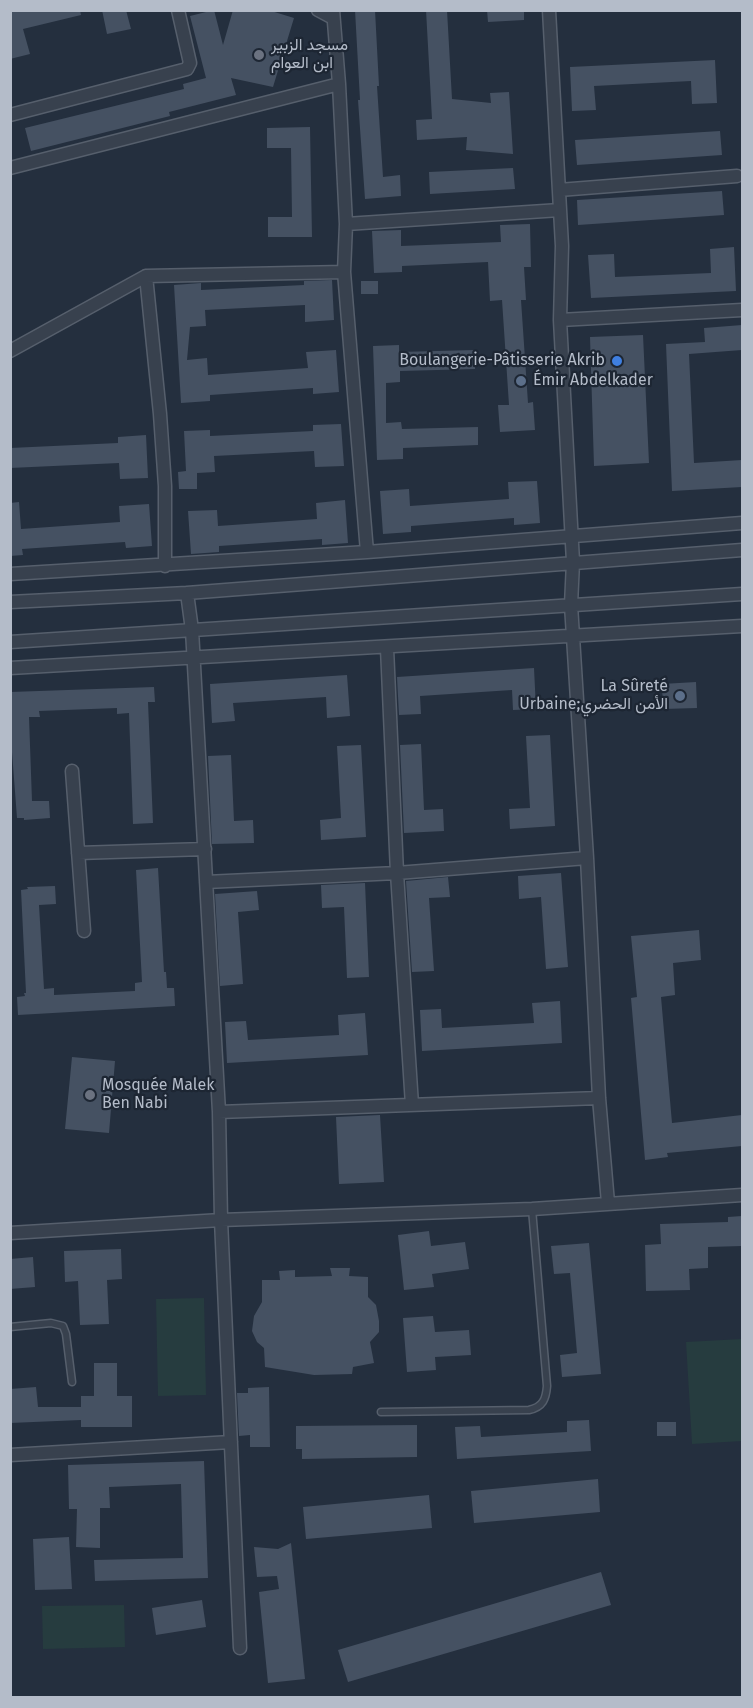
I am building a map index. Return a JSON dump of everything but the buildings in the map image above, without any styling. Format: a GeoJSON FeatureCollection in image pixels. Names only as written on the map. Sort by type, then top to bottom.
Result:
{"type":"FeatureCollection","features":[{"type":"Feature","properties":{"kind":"street"},"geometry":{"type":"LineString","coordinates":[[10,115],[187,69],[190,63],[178,10]]}},
{"type":"Feature","properties":{"kind":"street"},"geometry":{"type":"LineString","coordinates":[[318,10],[333,14],[346,224],[344,272],[367,552]]}},
{"type":"Feature","properties":{"kind":"street"},"geometry":{"type":"LineString","coordinates":[[549,10],[562,246],[560,320],[573,562],[571,605],[599,1098],[608,1203]]}},
{"type":"Feature","properties":{"kind":"street"},"geometry":{"type":"LineString","coordinates":[[10,168],[339,84]]}},
{"type":"Feature","properties":{"kind":"street"},"geometry":{"type":"LineString","coordinates":[[559,190],[737,176]]}},
{"type":"Feature","properties":{"kind":"street"},"geometry":{"type":"LineString","coordinates":[[346,224],[560,210]]}},
{"type":"Feature","properties":{"kind":"street"},"geometry":{"type":"LineString","coordinates":[[10,351],[146,276],[344,272]]}},
{"type":"Feature","properties":{"kind":"street"},"geometry":{"type":"LineString","coordinates":[[146,276],[165,486],[165,566]]}},
{"type":"Feature","properties":{"kind":"street"},"geometry":{"type":"LineString","coordinates":[[560,320],[742,310]]}},
{"type":"Feature","properties":{"kind":"street"},"geometry":{"type":"LineString","coordinates":[[10,574],[367,552],[742,523]]}},
{"type":"Feature","properties":{"kind":"street"},"geometry":{"type":"LineString","coordinates":[[10,602],[187,593],[742,550]]}},
{"type":"Feature","properties":{"kind":"street"},"geometry":{"type":"LineString","coordinates":[[187,593],[192,630],[219,1112],[221,1220],[240,1648]]}},
{"type":"Feature","properties":{"kind":"street"},"geometry":{"type":"LineString","coordinates":[[10,642],[742,594]]}},
{"type":"Feature","properties":{"kind":"street"},"geometry":{"type":"LineString","coordinates":[[10,668],[742,626]]}},
{"type":"Feature","properties":{"kind":"street"},"geometry":{"type":"LineString","coordinates":[[387,648],[397,873],[411,1105]]}},
{"type":"Feature","properties":{"kind":"street"},"geometry":{"type":"LineString","coordinates":[[72,771],[84,931]]}},
{"type":"Feature","properties":{"kind":"street"},"geometry":{"type":"LineString","coordinates":[[78,853],[205,849]]}},
{"type":"Feature","properties":{"kind":"street"},"geometry":{"type":"LineString","coordinates":[[206,882],[397,873],[587,858]]}},
{"type":"Feature","properties":{"kind":"street"},"geometry":{"type":"LineString","coordinates":[[219,1112],[599,1098]]}},
{"type":"Feature","properties":{"kind":"street"},"geometry":{"type":"LineString","coordinates":[[10,1233],[221,1220],[532,1209],[742,1195]]}},
{"type":"Feature","properties":{"kind":"street"},"geometry":{"type":"LineString","coordinates":[[10,1455],[231,1442]]}},
{"type":"Feature","properties":{"kind":"lane"},"geometry":{"type":"LineString","coordinates":[[381,1412],[529,1410],[536,1409],[544,1402],[546,1386],[532,1209]]}},
{"type":"Feature","properties":{"kind":"lane"},"geometry":{"type":"LineString","coordinates":[[10,1327],[51,1323],[63,1326],[72,1382]]}},
{"type":"Feature","properties":{"kind":"green space"},"geometry":{"type":"Polygon","coordinates":[[[204,1298],[206,1395],[158,1396],[156,1299],[204,1298]]]}},
{"type":"Feature","properties":{"kind":"green space"},"geometry":{"type":"Polygon","coordinates":[[[742,1339],[742,1441],[692,1444],[686,1342],[742,1339]]]}},
{"type":"Feature","properties":{"kind":"green space"},"geometry":{"type":"Polygon","coordinates":[[[124,1605],[125,1647],[43,1649],[42,1606],[124,1605]]]}},
{"type":"Feature","properties":{"kind":"place","name":"مسجد الزبير ابن العوام"},"geometry":{"type":"Point","coordinates":[259,55]}},
{"type":"Feature","properties":{"kind":"place","name":"Boulangerie-Pâtisserie Akrib"},"geometry":{"type":"Point","coordinates":[617,361]}},
{"type":"Feature","properties":{"kind":"place","name":"Émir Abdelkader"},"geometry":{"type":"Point","coordinates":[521,381]}},
{"type":"Feature","properties":{"kind":"place","name":"La Sûreté Urbaine;الأمن الحضري"},"geometry":{"type":"Point","coordinates":[680,696]}},
{"type":"Feature","properties":{"kind":"place","name":"Mosquée Malek Ben Nabi"},"geometry":{"type":"Point","coordinates":[90,1095]}}]}
